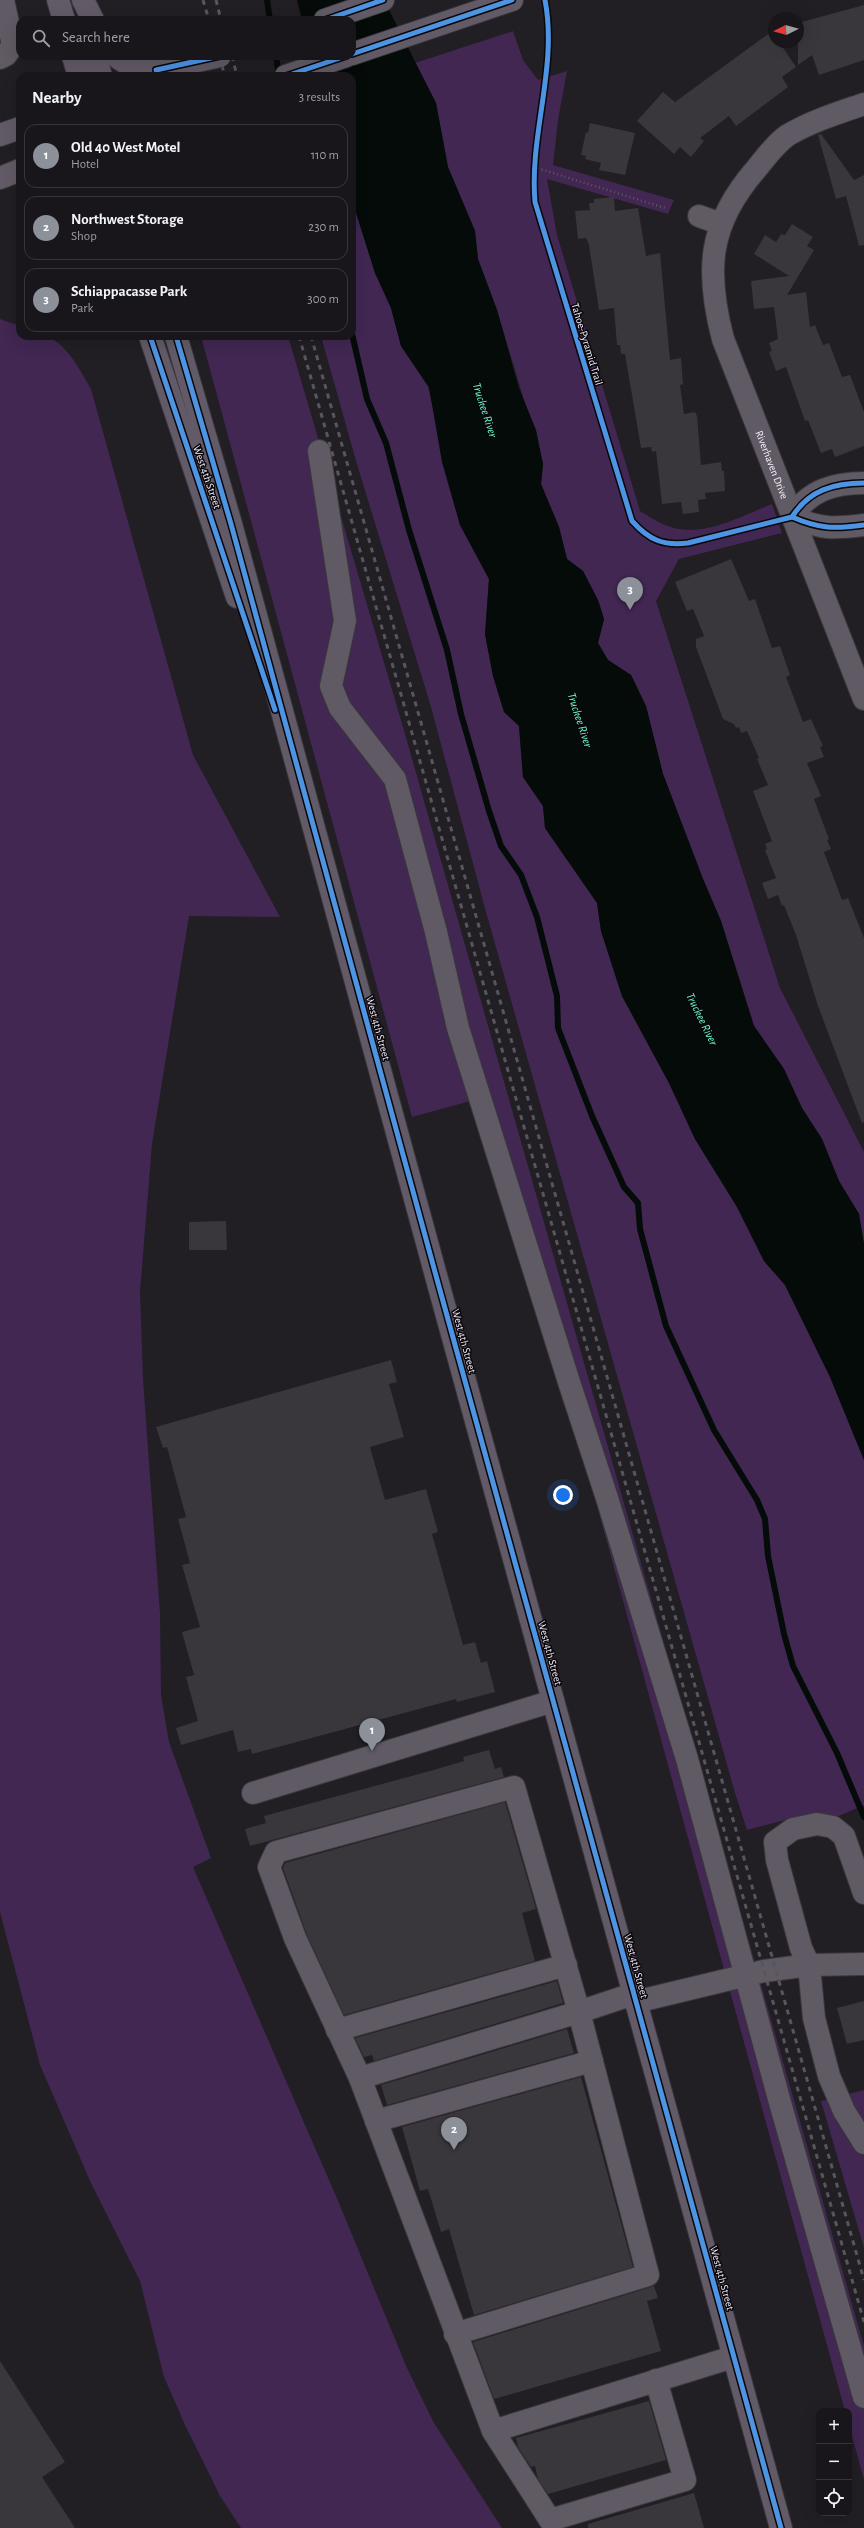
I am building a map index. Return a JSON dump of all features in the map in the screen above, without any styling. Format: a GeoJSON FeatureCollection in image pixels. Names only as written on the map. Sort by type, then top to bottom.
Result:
{"type":"FeatureCollection","features":[{"type":"Feature","properties":{"kind":"main road"},"geometry":{"type":"LineString","coordinates":[[58,0],[63,16]]}},
{"type":"Feature","properties":{"kind":"main road"},"geometry":{"type":"LineString","coordinates":[[79,0],[84,16]]}},
{"type":"Feature","properties":{"kind":"main road"},"geometry":{"type":"LineString","coordinates":[[83,0],[91,16]]}},
{"type":"Feature","properties":{"kind":"main road"},"geometry":{"type":"LineString","coordinates":[[337,16],[383,0]]}},
{"type":"Feature","properties":{"kind":"main road"},"geometry":{"type":"LineString","coordinates":[[356,53],[512,0]]}},
{"type":"Feature","properties":{"kind":"main road"},"geometry":{"type":"LineString","coordinates":[[74,60],[78,72]]}},
{"type":"Feature","properties":{"kind":"main road"},"geometry":{"type":"LineString","coordinates":[[96,60],[100,72]]}},
{"type":"Feature","properties":{"kind":"main road"},"geometry":{"type":"LineString","coordinates":[[120,60],[138,68],[156,72]]}},
{"type":"Feature","properties":{"kind":"main road"},"geometry":{"type":"LineString","coordinates":[[164,72],[206,60]]}},
{"type":"Feature","properties":{"kind":"main road"},"geometry":{"type":"LineString","coordinates":[[165,72],[211,60]]}},
{"type":"Feature","properties":{"kind":"main road"},"geometry":{"type":"LineString","coordinates":[[298,72],[334,60]]}},
{"type":"Feature","properties":{"kind":"main road"},"geometry":{"type":"LineString","coordinates":[[0,135],[16,129]]}},
{"type":"Feature","properties":{"kind":"main road"},"geometry":{"type":"LineString","coordinates":[[0,178],[16,172]]}},
{"type":"Feature","properties":{"kind":"main road","name":"West 4th Street"},"geometry":{"type":"LineString","coordinates":[[151,340],[301,784]]}},
{"type":"Feature","properties":{"kind":"main road","name":"West 4th Street"},"geometry":{"type":"LineString","coordinates":[[177,340],[233,532],[634,1998],[781,2528]]}},
{"type":"Feature","properties":{"kind":"street"},"geometry":{"type":"LineString","coordinates":[[3,0],[13,45],[3,57]]}},
{"type":"Feature","properties":{"kind":"street"},"geometry":{"type":"LineString","coordinates":[[0,33],[3,57]]}},
{"type":"Feature","properties":{"kind":"street","name":"Riverhaven Drive"},"geometry":{"type":"LineString","coordinates":[[864,104],[811,123],[787,136],[747,179],[731,200],[721,224],[713,251],[714,304],[723,340],[864,699]]}},
{"type":"Feature","properties":{"kind":"street"},"geometry":{"type":"LineString","coordinates":[[699,216],[721,224]]}},
{"type":"Feature","properties":{"kind":"street"},"geometry":{"type":"LineString","coordinates":[[319,451],[345,621],[332,686],[340,708],[395,779],[436,932],[458,1028],[623,1548],[687,1759],[747,1974],[781,2107],[864,2397]]}},
{"type":"Feature","properties":{"kind":"street"},"geometry":{"type":"LineString","coordinates":[[864,483],[824,489],[802,502],[792,517],[815,526],[828,529],[864,525]]}},
{"type":"Feature","properties":{"kind":"street"},"geometry":{"type":"LineString","coordinates":[[253,1793],[553,1701]]}},
{"type":"Feature","properties":{"kind":"street"},"geometry":{"type":"LineString","coordinates":[[455,2334],[648,2275],[579,2012],[514,1787],[276,1852],[269,1867],[295,1938],[360,2078],[455,2334],[493,2431],[550,2520],[685,2480],[656,2380]]}},
{"type":"Feature","properties":{"kind":"street"},"geometry":{"type":"LineString","coordinates":[[864,1893],[844,1836],[833,1827],[817,1824],[792,1829],[775,1842],[777,1860],[801,1948],[809,1965],[814,2018],[829,2076],[844,2111],[864,2143]]}},
{"type":"Feature","properties":{"kind":"street"},"geometry":{"type":"LineString","coordinates":[[360,2078],[579,2012],[634,1998],[747,1974],[809,1965],[864,1963]]}},
{"type":"Feature","properties":{"kind":"street"},"geometry":{"type":"LineString","coordinates":[[337,2030],[566,1965]]}},
{"type":"Feature","properties":{"kind":"street"},"geometry":{"type":"LineString","coordinates":[[376,2121],[592,2061]]}},
{"type":"Feature","properties":{"kind":"street"},"geometry":{"type":"LineString","coordinates":[[493,2431],[733,2357]]}},
{"type":"Feature","properties":{"kind":"path"},"geometry":{"type":"LineString","coordinates":[[534,166],[665,208]]}},
{"type":"Feature","properties":{"kind":"shaded area"},"geometry":{"type":"Polygon","coordinates":[[[513,31],[523,60],[538,80],[567,71],[558,120],[553,165],[674,200],[668,214],[547,179],[557,235],[640,511],[668,526],[694,530],[708,528],[734,520],[772,504],[782,533],[679,559],[656,601],[780,988],[864,1152],[864,1244],[859,1214],[839,1181],[822,1139],[802,1108],[784,1069],[754,1026],[721,921],[703,879],[663,774],[646,706],[631,675],[608,660],[598,643],[604,619],[598,600],[583,571],[567,559],[559,527],[541,484],[543,464],[497,310],[478,259],[475,231],[448,167],[436,103],[415,63],[513,31]]]}},
{"type":"Feature","properties":{"kind":"shaded area"},"geometry":{"type":"Polygon","coordinates":[[[356,213],[375,273],[391,308],[401,346],[428,387],[460,525],[489,579],[485,634],[493,676],[504,712],[519,726],[523,777],[543,806],[545,828],[597,903],[601,931],[622,996],[669,1083],[695,1139],[737,1207],[764,1261],[785,1285],[830,1377],[864,1460],[864,1805],[839,1816],[797,1817],[747,1830],[735,1793],[486,912],[431,707],[356,461],[322,340],[356,340],[356,213]]]}},
{"type":"Feature","properties":{"kind":"shaded area"},"geometry":{"type":"Polygon","coordinates":[[[0,319],[16,325],[16,340],[53,340],[60,345],[72,358],[91,389],[193,755],[280,917],[189,916],[152,1144],[140,1292],[143,1379],[160,1613],[161,1695],[169,1742],[211,1858],[193,1867],[339,2203],[407,2368],[434,2423],[502,2528],[241,2528],[220,2496],[185,2425],[164,2377],[140,2281],[90,2181],[40,2065],[0,1912],[0,319]]]}},
{"type":"Feature","properties":{"kind":"shaded area"},"geometry":{"type":"Polygon","coordinates":[[[202,340],[289,340],[403,727],[864,2346],[864,2480],[852,2436],[852,2408],[844,2408],[485,1097],[412,1117],[202,340]]]}},
{"type":"Feature","properties":{"kind":"shaded area"},"geometry":{"type":"Polygon","coordinates":[[[864,2090],[864,2248],[821,2101],[864,2090]]]}},
{"type":"Feature","properties":{"kind":"water","name":"Truckee River"},"geometry":{"type":"Polygon","coordinates":[[[297,0],[384,0],[436,103],[448,167],[475,231],[478,259],[497,310],[519,388],[536,430],[543,464],[541,484],[559,527],[567,559],[583,571],[598,600],[604,619],[598,643],[608,660],[631,675],[646,706],[663,774],[703,879],[721,921],[754,1026],[784,1069],[802,1108],[822,1139],[839,1181],[859,1214],[864,1244],[864,1460],[830,1377],[785,1285],[764,1261],[737,1207],[695,1139],[669,1083],[622,996],[601,931],[597,903],[545,828],[543,806],[523,777],[519,726],[504,712],[493,676],[485,634],[489,579],[460,525],[442,462],[429,387],[401,346],[391,308],[375,273],[356,213],[356,72],[315,72],[312,60],[356,60],[356,16],[301,16],[297,0]]]}},
{"type":"Feature","properties":{"kind":"building"},"geometry":{"type":"Polygon","coordinates":[[[864,5],[864,60],[819,75],[812,55],[798,65],[798,48],[804,48],[804,21],[864,5]]]}},
{"type":"Feature","properties":{"kind":"building"},"geometry":{"type":"Polygon","coordinates":[[[768,34],[768,48],[783,48],[796,67],[782,77],[788,87],[736,126],[729,116],[700,138],[704,141],[691,157],[680,147],[674,154],[637,121],[663,92],[675,102],[768,34]]]}},
{"type":"Feature","properties":{"kind":"building"},"geometry":{"type":"Polygon","coordinates":[[[590,123],[635,133],[625,175],[599,170],[601,163],[585,159],[586,156],[581,155],[586,132],[588,133],[590,123]]]}},
{"type":"Feature","properties":{"kind":"building"},"geometry":{"type":"Polygon","coordinates":[[[821,134],[854,180],[864,175],[864,245],[859,246],[846,196],[836,199],[818,135],[821,134]]]}},
{"type":"Feature","properties":{"kind":"building"},"geometry":{"type":"Polygon","coordinates":[[[614,197],[615,211],[638,208],[646,256],[660,253],[670,360],[681,358],[683,384],[680,385],[684,414],[695,412],[697,416],[701,465],[721,462],[722,471],[724,471],[725,491],[705,493],[706,499],[698,500],[699,512],[683,514],[681,502],[662,504],[656,451],[652,452],[651,447],[641,448],[625,354],[621,354],[620,345],[617,345],[614,308],[599,310],[589,245],[586,238],[578,239],[575,211],[590,210],[589,203],[594,203],[594,199],[614,197]]]}},
{"type":"Feature","properties":{"kind":"building"},"geometry":{"type":"Polygon","coordinates":[[[792,224],[813,237],[807,246],[814,250],[787,295],[806,292],[810,327],[815,325],[823,345],[829,343],[842,377],[850,375],[864,412],[864,446],[835,457],[832,449],[821,453],[808,420],[805,421],[786,367],[776,371],[769,352],[772,351],[769,343],[778,339],[774,307],[754,309],[751,281],[789,276],[754,254],[765,235],[776,242],[781,234],[785,235],[792,224]]]}},
{"type":"Feature","properties":{"kind":"building"},"geometry":{"type":"Polygon","coordinates":[[[731,559],[749,601],[755,599],[772,648],[780,646],[790,675],[786,677],[803,722],[811,719],[823,746],[820,747],[824,757],[807,763],[821,796],[814,799],[829,839],[827,840],[831,849],[824,852],[842,900],[848,898],[864,938],[864,1122],[862,1123],[818,1006],[796,935],[784,905],[782,906],[778,895],[768,899],[762,883],[776,878],[765,850],[767,849],[765,844],[772,841],[753,791],[768,785],[757,759],[759,758],[747,731],[741,733],[739,727],[736,728],[734,724],[723,719],[696,647],[696,639],[704,636],[693,609],[687,611],[675,582],[731,559]]]}},
{"type":"Feature","properties":{"kind":"building"},"geometry":{"type":"Polygon","coordinates":[[[226,1221],[227,1250],[189,1250],[189,1222],[226,1221]]]}},
{"type":"Feature","properties":{"kind":"building"},"geometry":{"type":"Polygon","coordinates":[[[391,1360],[397,1382],[389,1384],[404,1437],[370,1447],[385,1500],[426,1489],[438,1532],[432,1534],[463,1645],[475,1642],[481,1663],[487,1661],[495,1692],[457,1702],[456,1699],[252,1754],[251,1749],[238,1752],[233,1730],[181,1745],[176,1728],[198,1721],[186,1677],[194,1675],[182,1632],[200,1627],[182,1565],[190,1563],[178,1519],[186,1517],[167,1447],[163,1448],[156,1427],[391,1360]]]}},
{"type":"Feature","properties":{"kind":"building"},"geometry":{"type":"Polygon","coordinates":[[[489,1750],[495,1769],[501,1767],[504,1777],[250,1846],[245,1829],[266,1823],[264,1816],[430,1771],[464,1761],[463,1757],[489,1750]]]}},
{"type":"Feature","properties":{"kind":"building"},"geometry":{"type":"Polygon","coordinates":[[[505,1802],[536,1909],[522,1913],[535,1961],[344,2015],[307,1935],[283,1868],[285,1863],[505,1802]]]}},
{"type":"Feature","properties":{"kind":"building"},"geometry":{"type":"Polygon","coordinates":[[[557,1981],[563,2003],[374,2061],[372,2055],[364,2057],[355,2038],[557,1981]]]}},
{"type":"Feature","properties":{"kind":"building"},"geometry":{"type":"Polygon","coordinates":[[[864,2001],[864,2040],[847,2044],[837,2008],[864,2001]]]}},
{"type":"Feature","properties":{"kind":"building"},"geometry":{"type":"Polygon","coordinates":[[[567,2029],[574,2053],[387,2105],[381,2085],[567,2029]]]}},
{"type":"Feature","properties":{"kind":"building"},"geometry":{"type":"Polygon","coordinates":[[[581,2077],[633,2267],[474,2315],[449,2229],[441,2232],[428,2189],[420,2191],[402,2127],[581,2077]]]}},
{"type":"Feature","properties":{"kind":"building"},"geometry":{"type":"Polygon","coordinates":[[[654,2286],[658,2298],[647,2301],[661,2351],[494,2399],[473,2342],[654,2286]]]}},
{"type":"Feature","properties":{"kind":"building"},"geometry":{"type":"Polygon","coordinates":[[[0,2361],[65,2462],[42,2477],[75,2528],[0,2528],[0,2361]]]}},
{"type":"Feature","properties":{"kind":"building"},"geometry":{"type":"Polygon","coordinates":[[[649,2401],[666,2460],[548,2494],[538,2479],[535,2466],[531,2467],[518,2447],[516,2438],[649,2401]]]}},
{"type":"Feature","properties":{"kind":"building"},"geometry":{"type":"Polygon","coordinates":[[[694,2493],[704,2528],[588,2528],[588,2524],[694,2493]]]}},
{"type":"Feature","properties":{"kind":"waterway"},"geometry":{"type":"LineString","coordinates":[[267,0],[269,16]]}},
{"type":"Feature","properties":{"kind":"waterway"},"geometry":{"type":"LineString","coordinates":[[277,60],[278,72]]}},
{"type":"Feature","properties":{"kind":"waterway"},"geometry":{"type":"LineString","coordinates":[[353,340],[367,399],[386,443],[409,530],[447,650],[461,714],[489,811],[501,846],[521,875],[537,917],[557,996],[558,1028],[592,1116],[624,1187],[638,1203],[640,1229],[666,1326],[714,1430],[757,1500],[765,1519],[768,1556],[784,1634],[793,1666],[837,1753],[864,1817]]}},
{"type":"Feature","properties":{"kind":"railway"},"geometry":{"type":"LineString","coordinates":[[203,0],[208,16]]}},
{"type":"Feature","properties":{"kind":"railway"},"geometry":{"type":"LineString","coordinates":[[216,0],[220,16]]}},
{"type":"Feature","properties":{"kind":"railway"},"geometry":{"type":"LineString","coordinates":[[220,60],[224,72]]}},
{"type":"Feature","properties":{"kind":"railway"},"geometry":{"type":"LineString","coordinates":[[233,60],[236,72]]}},
{"type":"Feature","properties":{"kind":"railway"},"geometry":{"type":"LineString","coordinates":[[300,340],[864,2322]]}},
{"type":"Feature","properties":{"kind":"railway"},"geometry":{"type":"LineString","coordinates":[[312,340],[864,2280]]}},
{"type":"Feature","properties":{"kind":"cycle path"},"geometry":{"type":"LineString","coordinates":[[337,16],[383,0]]}},
{"type":"Feature","properties":{"kind":"cycle path"},"geometry":{"type":"LineString","coordinates":[[356,53],[512,0]]}},
{"type":"Feature","properties":{"kind":"cycle path","name":"Tahoe-Pyramid Trail"},"geometry":{"type":"LineString","coordinates":[[545,0],[548,25],[548,50],[536,152],[534,177],[535,202],[632,521],[644,533],[657,540],[671,544],[679,544],[792,517]]}},
{"type":"Feature","properties":{"kind":"cycle path"},"geometry":{"type":"LineString","coordinates":[[156,70],[202,60]]}},
{"type":"Feature","properties":{"kind":"cycle path"},"geometry":{"type":"LineString","coordinates":[[298,72],[334,60]]}},
{"type":"Feature","properties":{"kind":"cycle path"},"geometry":{"type":"LineString","coordinates":[[151,340],[275,710]]}},
{"type":"Feature","properties":{"kind":"cycle path"},"geometry":{"type":"LineString","coordinates":[[177,340],[231,524],[438,1283],[781,2528]]}},
{"type":"Feature","properties":{"kind":"cycle path"},"geometry":{"type":"LineString","coordinates":[[792,517],[806,500],[814,494],[842,485],[864,483]]}},
{"type":"Feature","properties":{"kind":"cycle path"},"geometry":{"type":"LineString","coordinates":[[792,517],[811,524],[827,527],[864,525]]}},
{"type":"Feature","properties":{"kind":"place","name":"Schiappacasse Park"},"geometry":{"type":"Point","coordinates":[630,610]}},
{"type":"Feature","properties":{"kind":"place","name":"Old 40 West Motel"},"geometry":{"type":"Point","coordinates":[372,1751]}},
{"type":"Feature","properties":{"kind":"place","name":"Northwest Storage"},"geometry":{"type":"Point","coordinates":[454,2150]}}]}
